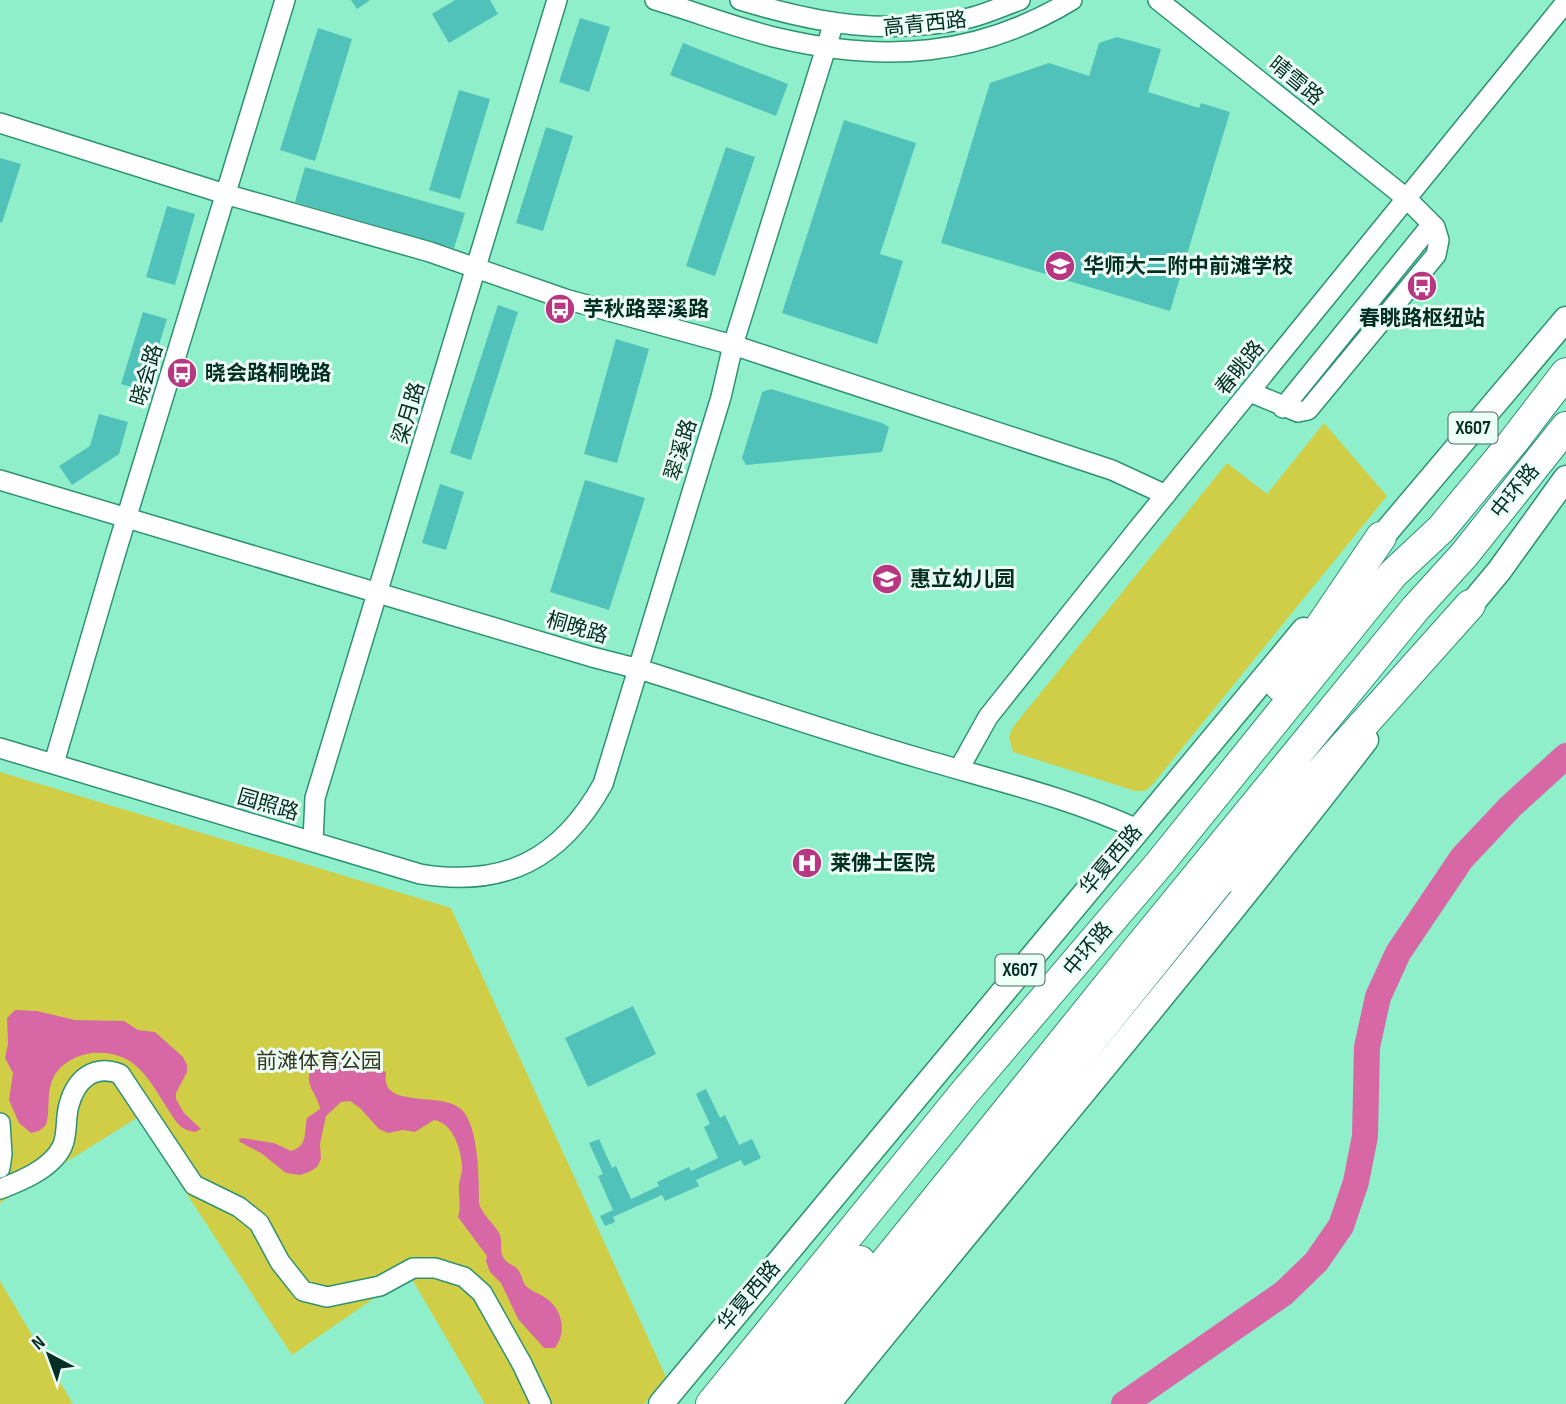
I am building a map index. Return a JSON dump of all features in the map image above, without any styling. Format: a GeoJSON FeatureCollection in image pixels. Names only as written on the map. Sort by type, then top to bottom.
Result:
{"type":"FeatureCollection","features":[{"type":"Feature","properties":{"kind":"highway","name":"中环路"},"geometry":{"type":"LineString","coordinates":[[711,1404],[965,1092],[1160,863],[1393,574],[1441,528],[1566,373]]}},
{"type":"Feature","properties":{"kind":"highway","name":"中环路"},"geometry":{"type":"LineString","coordinates":[[771,1404],[1131,957],[1415,609],[1464,555],[1566,427]]}},
{"type":"Feature","properties":{"kind":"highway","name":"中环路"},"geometry":{"type":"LineString","coordinates":[[743,1404],[1404,589],[1441,528]]}},
{"type":"Feature","properties":{"kind":"highway"},"geometry":{"type":"LineString","coordinates":[[1160,863],[1381,537]]}},
{"type":"Feature","properties":{"kind":"highway","name":"中环路"},"geometry":{"type":"LineString","coordinates":[[799,1404],[1412,640],[1464,555]]}},
{"type":"Feature","properties":{"kind":"highway"},"geometry":{"type":"LineString","coordinates":[[1185,924],[1469,605]]}},
{"type":"Feature","properties":{"kind":"main road","name":"华夏西路"},"geometry":{"type":"LineString","coordinates":[[660,1404],[1381,537],[1566,319]]}},
{"type":"Feature","properties":{"kind":"main road"},"geometry":{"type":"LineString","coordinates":[[828,1404],[1260,878],[1469,605],[1499,571],[1566,478]]}},
{"type":"Feature","properties":{"kind":"street","name":"晓会路"},"geometry":{"type":"LineString","coordinates":[[54,763],[285,0]]}},
{"type":"Feature","properties":{"kind":"street","name":"梁月路"},"geometry":{"type":"LineString","coordinates":[[313,841],[315,798],[557,0]]}},
{"type":"Feature","properties":{"kind":"street","name":"高青西路"},"geometry":{"type":"LineString","coordinates":[[655,0],[778,38],[865,52],[921,52],[978,42],[1041,19],[1072,0]]}},
{"type":"Feature","properties":{"kind":"street","name":"高青西路"},"geometry":{"type":"LineString","coordinates":[[740,0],[784,13],[867,27],[919,27],[972,18],[1020,0]]}},
{"type":"Feature","properties":{"kind":"street","name":"晴雪路"},"geometry":{"type":"LineString","coordinates":[[1158,0],[1406,198],[1432,224],[1439,240],[1436,255],[1308,410],[1298,412],[1283,408],[1250,393]]}},
{"type":"Feature","properties":{"kind":"street","name":"春眺路"},"geometry":{"type":"LineString","coordinates":[[959,769],[988,717],[1566,2]]}},
{"type":"Feature","properties":{"kind":"street","name":"翠溪路"},"geometry":{"type":"LineString","coordinates":[[525,863],[571,830],[591,805],[603,784],[721,397],[733,345],[834,22]]}},
{"type":"Feature","properties":{"kind":"street"},"geometry":{"type":"LineString","coordinates":[[0,122],[226,194],[430,253],[565,299],[733,345],[1112,470],[1166,495]]}},
{"type":"Feature","properties":{"kind":"street","name":"桐晚路"},"geometry":{"type":"LineString","coordinates":[[0,480],[592,657],[639,668],[919,758],[1102,813],[1137,830]]}},
{"type":"Feature","properties":{"kind":"street","name":"园照路"},"geometry":{"type":"LineString","coordinates":[[0,748],[420,873],[472,879],[499,874],[525,863]]}},
{"type":"Feature","properties":{"kind":"street"},"geometry":{"type":"LineString","coordinates":[[0,1180],[0,1188],[26,1179],[45,1165],[62,1147],[69,1105],[78,1084],[91,1074],[106,1069],[120,1074],[194,1185],[240,1207],[259,1223],[280,1262],[303,1291],[327,1297],[380,1286],[413,1268],[435,1268],[464,1277],[482,1293],[527,1373],[541,1404]]}},
{"type":"Feature","properties":{"kind":"street"},"geometry":{"type":"LineString","coordinates":[[0,1123],[0,1168]]}},
{"type":"Feature","properties":{"kind":"green space"},"geometry":{"type":"Polygon","coordinates":[[[1324,423],[1387,496],[1153,784],[1145,791],[1135,791],[1013,752],[1009,737],[1013,727],[1227,463],[1267,494],[1324,423]]]}},
{"type":"Feature","properties":{"kind":"green space","name":"前滩体育公园"},"geometry":{"type":"Polygon","coordinates":[[[0,772],[451,908],[666,1377],[644,1404],[485,1404],[409,1274],[292,1355],[137,1118],[0,1203],[0,772]]]}},
{"type":"Feature","properties":{"kind":"green space"},"geometry":{"type":"Polygon","coordinates":[[[0,1281],[73,1404],[0,1404],[0,1281]]]}},
{"type":"Feature","properties":{"kind":"shaded area"},"geometry":{"type":"Polygon","coordinates":[[[15,1010],[37,1011],[75,1020],[124,1021],[138,1030],[155,1032],[183,1057],[187,1065],[187,1072],[176,1093],[176,1099],[184,1113],[201,1129],[195,1132],[178,1124],[148,1079],[131,1062],[108,1053],[92,1053],[72,1059],[56,1073],[50,1086],[46,1125],[31,1133],[19,1123],[9,1100],[13,1073],[5,1058],[8,1044],[7,1018],[15,1010]]]}},
{"type":"Feature","properties":{"kind":"shaded area"},"geometry":{"type":"Polygon","coordinates":[[[344,1052],[353,1066],[369,1066],[386,1072],[390,1090],[397,1094],[454,1105],[468,1118],[475,1141],[479,1204],[500,1235],[504,1258],[518,1269],[526,1286],[550,1302],[559,1314],[562,1328],[555,1348],[544,1348],[518,1319],[501,1283],[490,1272],[487,1256],[458,1217],[461,1159],[455,1138],[441,1122],[434,1120],[415,1132],[403,1130],[388,1133],[379,1129],[350,1101],[341,1102],[326,1116],[320,1144],[321,1159],[317,1167],[300,1175],[286,1173],[261,1153],[240,1142],[239,1139],[242,1138],[274,1143],[291,1151],[300,1146],[307,1118],[320,1109],[310,1085],[311,1070],[327,1055],[344,1052]]]}},
{"type":"Feature","properties":{"kind":"building"},"geometry":{"type":"Polygon","coordinates":[[[351,0],[370,0],[357,9],[351,0]]]}},
{"type":"Feature","properties":{"kind":"building"},"geometry":{"type":"Polygon","coordinates":[[[455,0],[490,0],[498,14],[449,43],[432,14],[455,0]]]}},
{"type":"Feature","properties":{"kind":"building"},"geometry":{"type":"Polygon","coordinates":[[[580,18],[610,27],[589,92],[559,82],[580,18]]]}},
{"type":"Feature","properties":{"kind":"building"},"geometry":{"type":"Polygon","coordinates":[[[318,28],[352,39],[315,161],[280,150],[318,28]]]}},
{"type":"Feature","properties":{"kind":"building"},"geometry":{"type":"Polygon","coordinates":[[[1117,37],[1161,49],[1148,92],[1199,108],[1201,103],[1230,112],[1170,311],[941,243],[990,83],[1049,63],[1089,76],[1099,43],[1117,37]]]}},
{"type":"Feature","properties":{"kind":"building"},"geometry":{"type":"Polygon","coordinates":[[[683,43],[788,84],[776,116],[670,75],[683,43]]]}},
{"type":"Feature","properties":{"kind":"building"},"geometry":{"type":"Polygon","coordinates":[[[459,90],[490,99],[460,199],[429,190],[459,90]]]}},
{"type":"Feature","properties":{"kind":"building"},"geometry":{"type":"Polygon","coordinates":[[[844,120],[916,143],[880,254],[903,261],[877,344],[782,313],[844,120]]]}},
{"type":"Feature","properties":{"kind":"building"},"geometry":{"type":"Polygon","coordinates":[[[546,127],[573,136],[543,231],[516,223],[546,127]]]}},
{"type":"Feature","properties":{"kind":"building"},"geometry":{"type":"Polygon","coordinates":[[[726,147],[755,157],[715,276],[686,266],[726,147]]]}},
{"type":"Feature","properties":{"kind":"building"},"geometry":{"type":"Polygon","coordinates":[[[0,158],[21,164],[2,223],[0,222],[0,158]]]}},
{"type":"Feature","properties":{"kind":"building"},"geometry":{"type":"Polygon","coordinates":[[[305,167],[465,213],[454,248],[295,202],[305,167]]]}},
{"type":"Feature","properties":{"kind":"building"},"geometry":{"type":"Polygon","coordinates":[[[167,206],[195,214],[175,285],[146,277],[167,206]]]}},
{"type":"Feature","properties":{"kind":"building"},"geometry":{"type":"Polygon","coordinates":[[[498,305],[518,312],[471,460],[450,453],[498,305]]]}},
{"type":"Feature","properties":{"kind":"building"},"geometry":{"type":"Polygon","coordinates":[[[143,312],[167,319],[145,391],[121,384],[143,312]]]}},
{"type":"Feature","properties":{"kind":"building"},"geometry":{"type":"Polygon","coordinates":[[[616,339],[649,349],[617,463],[584,454],[616,339]]]}},
{"type":"Feature","properties":{"kind":"building"},"geometry":{"type":"Polygon","coordinates":[[[771,389],[882,423],[889,427],[882,452],[746,465],[742,458],[762,392],[771,389]]]}},
{"type":"Feature","properties":{"kind":"building"},"geometry":{"type":"Polygon","coordinates":[[[99,414],[128,422],[119,454],[72,485],[59,466],[90,446],[99,414]]]}},
{"type":"Feature","properties":{"kind":"building"},"geometry":{"type":"Polygon","coordinates":[[[585,480],[645,498],[609,610],[550,592],[585,480]]]}},
{"type":"Feature","properties":{"kind":"building"},"geometry":{"type":"Polygon","coordinates":[[[440,484],[464,492],[446,550],[422,543],[440,484]]]}},
{"type":"Feature","properties":{"kind":"building"},"geometry":{"type":"Polygon","coordinates":[[[633,1006],[656,1054],[588,1087],[565,1038],[633,1006]]]}},
{"type":"Feature","properties":{"kind":"building"},"geometry":{"type":"Polygon","coordinates":[[[706,1089],[720,1118],[725,1115],[739,1145],[752,1139],[761,1158],[744,1166],[741,1160],[696,1180],[699,1186],[665,1201],[662,1195],[613,1217],[615,1222],[605,1226],[600,1216],[613,1210],[598,1176],[603,1174],[589,1143],[599,1139],[612,1168],[616,1166],[631,1199],[659,1186],[657,1182],[689,1167],[691,1171],[718,1158],[704,1127],[710,1124],[696,1094],[706,1089]]]}},
{"type":"Feature","properties":{"kind":"waterway"},"geometry":{"type":"LineString","coordinates":[[1124,1404],[1284,1293],[1316,1262],[1341,1226],[1356,1182],[1365,1136],[1367,1047],[1378,997],[1398,953],[1462,858],[1510,807],[1566,756]]}},
{"type":"Feature","properties":{"kind":"place","name":"华师大二附中前滩学校"},"geometry":{"type":"Point","coordinates":[1060,266]}},
{"type":"Feature","properties":{"kind":"place","name":"春眺路枢纽站"},"geometry":{"type":"Point","coordinates":[1422,286]}},
{"type":"Feature","properties":{"kind":"place","name":"芋秋路翠溪路"},"geometry":{"type":"Point","coordinates":[560,309]}},
{"type":"Feature","properties":{"kind":"place","name":"晓会路桐晚路"},"geometry":{"type":"Point","coordinates":[182,373]}},
{"type":"Feature","properties":{"kind":"place","name":"惠立幼儿园"},"geometry":{"type":"Point","coordinates":[887,579]}},
{"type":"Feature","properties":{"kind":"place","name":"莱佛士医院"},"geometry":{"type":"Point","coordinates":[807,863]}}]}
